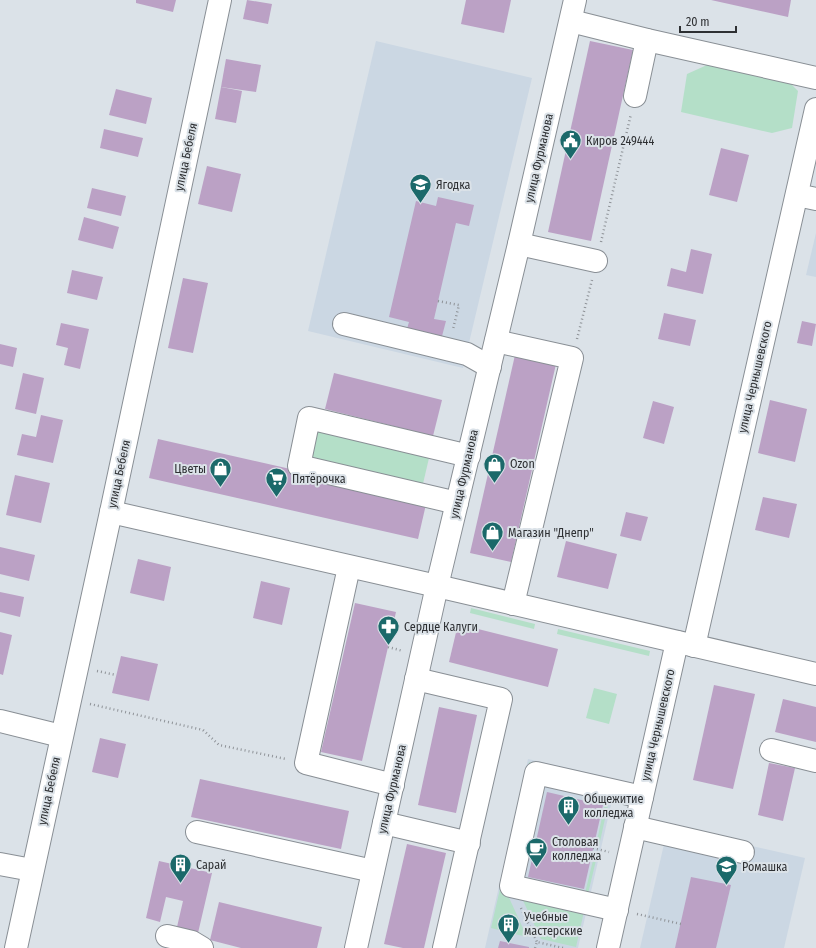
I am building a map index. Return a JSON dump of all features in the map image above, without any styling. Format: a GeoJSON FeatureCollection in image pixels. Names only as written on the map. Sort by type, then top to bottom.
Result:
{"type":"FeatureCollection","features":[{"type":"Feature","properties":{"kind":"street","name":"улица Бебеля"},"geometry":{"type":"LineString","coordinates":[[16,948],[220,0]]}},
{"type":"Feature","properties":{"kind":"street"},"geometry":{"type":"LineString","coordinates":[[573,10],[647,40],[816,78]]}},
{"type":"Feature","properties":{"kind":"street","name":"улица Фурманова"},"geometry":{"type":"LineString","coordinates":[[359,947],[373,871],[437,586],[496,342],[573,10]]}},
{"type":"Feature","properties":{"kind":"street"},"geometry":{"type":"LineString","coordinates":[[635,96],[647,40]]}},
{"type":"Feature","properties":{"kind":"street","name":"улица Чернышевского"},"geometry":{"type":"LineString","coordinates":[[608,948],[642,797],[686,644],[806,197],[816,109]]}},
{"type":"Feature","properties":{"kind":"street"},"geometry":{"type":"LineString","coordinates":[[519,244],[596,261]]}},
{"type":"Feature","properties":{"kind":"street"},"geometry":{"type":"LineString","coordinates":[[344,324],[467,354],[490,366]]}},
{"type":"Feature","properties":{"kind":"street"},"geometry":{"type":"LineString","coordinates":[[496,342],[572,358],[513,604]]}},
{"type":"Feature","properties":{"kind":"street"},"geometry":{"type":"LineString","coordinates":[[457,503],[299,466],[310,418],[468,456]]}},
{"type":"Feature","properties":{"kind":"street"},"geometry":{"type":"LineString","coordinates":[[111,512],[816,674]]}},
{"type":"Feature","properties":{"kind":"street"},"geometry":{"type":"LineString","coordinates":[[349,567],[306,763],[393,785]]}},
{"type":"Feature","properties":{"kind":"street"},"geometry":{"type":"LineString","coordinates":[[416,679],[500,699],[469,843],[444,948]]}},
{"type":"Feature","properties":{"kind":"street"},"geometry":{"type":"LineString","coordinates":[[0,721],[61,736]]}},
{"type":"Feature","properties":{"kind":"street"},"geometry":{"type":"LineString","coordinates":[[770,750],[816,761]]}},
{"type":"Feature","properties":{"kind":"street"},"geometry":{"type":"LineString","coordinates":[[617,910],[511,886],[536,773],[642,797]]}},
{"type":"Feature","properties":{"kind":"street"},"geometry":{"type":"LineString","coordinates":[[384,823],[469,843]]}},
{"type":"Feature","properties":{"kind":"street"},"geometry":{"type":"LineString","coordinates":[[635,827],[742,852]]}},
{"type":"Feature","properties":{"kind":"street"},"geometry":{"type":"LineString","coordinates":[[197,832],[373,871]]}},
{"type":"Feature","properties":{"kind":"street"},"geometry":{"type":"LineString","coordinates":[[0,864],[32,870]]}},
{"type":"Feature","properties":{"kind":"street"},"geometry":{"type":"LineString","coordinates":[[167,936],[192,942],[202,948]]}},
{"type":"Feature","properties":{"kind":"path"},"geometry":{"type":"LineString","coordinates":[[572,358],[635,96]]}},
{"type":"Feature","properties":{"kind":"path"},"geometry":{"type":"LineString","coordinates":[[438,301],[459,305],[449,350]]}},
{"type":"Feature","properties":{"kind":"path"},"geometry":{"type":"LineString","coordinates":[[70,699],[202,730],[219,745],[306,763]]}},
{"type":"Feature","properties":{"kind":"path"},"geometry":{"type":"LineString","coordinates":[[593,848],[609,852]]}},
{"type":"Feature","properties":{"kind":"path"},"geometry":{"type":"LineString","coordinates":[[511,886],[537,942],[535,948]]}},
{"type":"Feature","properties":{"kind":"path"},"geometry":{"type":"LineString","coordinates":[[617,910],[681,924]]}},
{"type":"Feature","properties":{"kind":"path"},"geometry":{"type":"LineString","coordinates":[[537,942],[563,948]]}},
{"type":"Feature","properties":{"kind":"shaded area","name":"Ягодка"},"geometry":{"type":"Polygon","coordinates":[[[376,41],[532,78],[463,368],[308,331],[376,41]]]}},
{"type":"Feature","properties":{"kind":"shaded area"},"geometry":{"type":"Polygon","coordinates":[[[816,233],[816,277],[806,275],[816,233]]]}},
{"type":"Feature","properties":{"kind":"shaded area"},"geometry":{"type":"Polygon","coordinates":[[[528,759],[608,777],[602,802],[611,805],[578,948],[485,948],[528,759]]]}},
{"type":"Feature","properties":{"kind":"shaded area","name":"Ромашка"},"geometry":{"type":"Polygon","coordinates":[[[668,827],[805,858],[784,948],[640,948],[668,827]]]}},
{"type":"Feature","properties":{"kind":"green space"},"geometry":{"type":"Polygon","coordinates":[[[707,65],[791,84],[798,91],[792,128],[772,133],[681,112],[687,74],[707,65]]]}},
{"type":"Feature","properties":{"kind":"green space"},"geometry":{"type":"Polygon","coordinates":[[[313,430],[429,458],[422,488],[306,460],[313,430]]]}},
{"type":"Feature","properties":{"kind":"green space"},"geometry":{"type":"Polygon","coordinates":[[[471,608],[535,624],[534,629],[470,613],[471,608]]]}},
{"type":"Feature","properties":{"kind":"green space"},"geometry":{"type":"Polygon","coordinates":[[[558,629],[650,651],[649,656],[557,634],[558,629]]]}},
{"type":"Feature","properties":{"kind":"green space"},"geometry":{"type":"Polygon","coordinates":[[[594,688],[617,694],[609,724],[586,718],[594,688]]]}},
{"type":"Feature","properties":{"kind":"green space"},"geometry":{"type":"Polygon","coordinates":[[[529,762],[605,779],[534,770],[506,891],[527,937],[491,928],[529,762]]]}},
{"type":"Feature","properties":{"kind":"green space"},"geometry":{"type":"Polygon","coordinates":[[[538,780],[610,796],[599,846],[596,845],[606,799],[541,784],[519,879],[585,893],[595,852],[598,852],[587,898],[515,882],[538,780]]]}},
{"type":"Feature","properties":{"kind":"green space"},"geometry":{"type":"Polygon","coordinates":[[[519,892],[585,907],[576,947],[541,939],[519,892]]]}},
{"type":"Feature","properties":{"kind":"building"},"geometry":{"type":"Polygon","coordinates":[[[136,0],[176,0],[173,12],[136,3],[136,0]]]}},
{"type":"Feature","properties":{"kind":"building"},"geometry":{"type":"Polygon","coordinates":[[[247,0],[272,4],[268,24],[243,19],[247,0]]]}},
{"type":"Feature","properties":{"kind":"building"},"geometry":{"type":"Polygon","coordinates":[[[466,0],[511,0],[504,33],[461,24],[466,0]]]}},
{"type":"Feature","properties":{"kind":"building"},"geometry":{"type":"Polygon","coordinates":[[[711,0],[791,0],[788,17],[711,0]]]}},
{"type":"Feature","properties":{"kind":"building"},"geometry":{"type":"Polygon","coordinates":[[[590,41],[633,50],[591,241],[548,232],[590,41]]]}},
{"type":"Feature","properties":{"kind":"building"},"geometry":{"type":"Polygon","coordinates":[[[226,59],[261,65],[256,92],[221,87],[226,59]]]}},
{"type":"Feature","properties":{"kind":"building"},"geometry":{"type":"Polygon","coordinates":[[[221,87],[242,91],[236,123],[215,119],[221,87]]]}},
{"type":"Feature","properties":{"kind":"building"},"geometry":{"type":"Polygon","coordinates":[[[116,89],[152,98],[146,124],[109,115],[116,89]]]}},
{"type":"Feature","properties":{"kind":"building"},"geometry":{"type":"Polygon","coordinates":[[[104,129],[143,138],[138,157],[100,148],[104,129]]]}},
{"type":"Feature","properties":{"kind":"building"},"geometry":{"type":"Polygon","coordinates":[[[721,148],[749,155],[737,202],[709,195],[721,148]]]}},
{"type":"Feature","properties":{"kind":"building"},"geometry":{"type":"Polygon","coordinates":[[[207,166],[241,174],[232,212],[198,204],[207,166]]]}},
{"type":"Feature","properties":{"kind":"building"},"geometry":{"type":"Polygon","coordinates":[[[92,188],[126,196],[121,216],[87,208],[92,188]]]}},
{"type":"Feature","properties":{"kind":"building"},"geometry":{"type":"Polygon","coordinates":[[[438,197],[474,205],[469,226],[456,223],[434,319],[446,321],[441,340],[406,332],[409,322],[389,317],[416,201],[436,206],[438,197]]]}},
{"type":"Feature","properties":{"kind":"building"},"geometry":{"type":"Polygon","coordinates":[[[84,217],[119,227],[113,249],[78,240],[84,217]]]}},
{"type":"Feature","properties":{"kind":"building"},"geometry":{"type":"Polygon","coordinates":[[[691,249],[712,254],[703,294],[667,286],[671,268],[686,272],[691,249]]]}},
{"type":"Feature","properties":{"kind":"building"},"geometry":{"type":"Polygon","coordinates":[[[72,270],[103,277],[97,300],[67,293],[72,270]]]}},
{"type":"Feature","properties":{"kind":"building"},"geometry":{"type":"Polygon","coordinates":[[[183,278],[208,283],[193,353],[168,348],[183,278]]]}},
{"type":"Feature","properties":{"kind":"building"},"geometry":{"type":"Polygon","coordinates":[[[664,313],[696,320],[690,346],[658,339],[664,313]]]}},
{"type":"Feature","properties":{"kind":"building"},"geometry":{"type":"Polygon","coordinates":[[[802,321],[816,324],[812,346],[797,343],[802,321]]]}},
{"type":"Feature","properties":{"kind":"building"},"geometry":{"type":"Polygon","coordinates":[[[61,323],[89,329],[80,369],[64,365],[68,348],[56,345],[61,323]]]}},
{"type":"Feature","properties":{"kind":"building"},"geometry":{"type":"Polygon","coordinates":[[[0,344],[17,348],[13,367],[0,364],[0,344]]]}},
{"type":"Feature","properties":{"kind":"building"},"geometry":{"type":"Polygon","coordinates":[[[515,355],[556,364],[511,562],[470,553],[515,355]]]}},
{"type":"Feature","properties":{"kind":"building"},"geometry":{"type":"Polygon","coordinates":[[[23,373],[44,378],[36,414],[15,409],[23,373]]]}},
{"type":"Feature","properties":{"kind":"building"},"geometry":{"type":"Polygon","coordinates":[[[334,373],[442,400],[433,436],[325,409],[334,373]]]}},
{"type":"Feature","properties":{"kind":"building"},"geometry":{"type":"Polygon","coordinates":[[[770,400],[807,409],[795,462],[758,453],[770,400]]]}},
{"type":"Feature","properties":{"kind":"building"},"geometry":{"type":"Polygon","coordinates":[[[653,401],[674,407],[664,444],[643,438],[653,401]]]}},
{"type":"Feature","properties":{"kind":"building"},"geometry":{"type":"Polygon","coordinates":[[[41,415],[63,420],[53,463],[17,455],[22,434],[36,437],[41,415]]]}},
{"type":"Feature","properties":{"kind":"building"},"geometry":{"type":"Polygon","coordinates":[[[158,439],[427,500],[418,539],[149,478],[158,439]]]}},
{"type":"Feature","properties":{"kind":"building"},"geometry":{"type":"Polygon","coordinates":[[[15,475],[50,483],[41,523],[6,515],[15,475]]]}},
{"type":"Feature","properties":{"kind":"building"},"geometry":{"type":"Polygon","coordinates":[[[763,497],[797,504],[789,538],[755,530],[763,497]]]}},
{"type":"Feature","properties":{"kind":"building"},"geometry":{"type":"Polygon","coordinates":[[[626,512],[648,517],[641,541],[620,536],[626,512]]]}},
{"type":"Feature","properties":{"kind":"building"},"geometry":{"type":"Polygon","coordinates":[[[566,541],[617,554],[608,589],[557,577],[566,541]]]}},
{"type":"Feature","properties":{"kind":"building"},"geometry":{"type":"Polygon","coordinates":[[[0,547],[35,555],[29,581],[0,574],[0,547]]]}},
{"type":"Feature","properties":{"kind":"building"},"geometry":{"type":"Polygon","coordinates":[[[138,559],[171,567],[164,601],[130,593],[138,559]]]}},
{"type":"Feature","properties":{"kind":"building"},"geometry":{"type":"Polygon","coordinates":[[[261,581],[290,588],[282,625],[253,618],[261,581]]]}},
{"type":"Feature","properties":{"kind":"building"},"geometry":{"type":"Polygon","coordinates":[[[0,592],[24,597],[20,617],[0,612],[0,592]]]}},
{"type":"Feature","properties":{"kind":"building"},"geometry":{"type":"Polygon","coordinates":[[[355,603],[396,612],[362,761],[321,752],[355,603]]]}},
{"type":"Feature","properties":{"kind":"building"},"geometry":{"type":"Polygon","coordinates":[[[458,624],[558,649],[548,687],[449,662],[458,624]]]}},
{"type":"Feature","properties":{"kind":"building"},"geometry":{"type":"Polygon","coordinates":[[[0,632],[12,635],[3,675],[0,674],[0,632]]]}},
{"type":"Feature","properties":{"kind":"building"},"geometry":{"type":"Polygon","coordinates":[[[121,656],[158,664],[149,701],[112,693],[121,656]]]}},
{"type":"Feature","properties":{"kind":"building"},"geometry":{"type":"Polygon","coordinates":[[[714,685],[755,694],[733,789],[693,780],[714,685]]]}},
{"type":"Feature","properties":{"kind":"building"},"geometry":{"type":"Polygon","coordinates":[[[783,699],[816,707],[816,742],[775,732],[783,699]]]}},
{"type":"Feature","properties":{"kind":"building"},"geometry":{"type":"Polygon","coordinates":[[[439,707],[477,715],[456,813],[418,805],[439,707]]]}},
{"type":"Feature","properties":{"kind":"building"},"geometry":{"type":"Polygon","coordinates":[[[100,738],[126,744],[118,778],[92,772],[100,738]]]}},
{"type":"Feature","properties":{"kind":"building"},"geometry":{"type":"Polygon","coordinates":[[[769,763],[795,768],[783,821],[758,815],[769,763]]]}},
{"type":"Feature","properties":{"kind":"building"},"geometry":{"type":"Polygon","coordinates":[[[200,779],[349,811],[341,849],[191,817],[200,779]]]}},
{"type":"Feature","properties":{"kind":"building","name":"Общежитие колледжа"},"geometry":{"type":"Polygon","coordinates":[[[547,792],[603,805],[584,889],[528,877],[547,792]]]}},
{"type":"Feature","properties":{"kind":"building"},"geometry":{"type":"Polygon","coordinates":[[[407,844],[446,853],[424,948],[403,948],[384,944],[407,844]]]}},
{"type":"Feature","properties":{"kind":"building","name":"Сарай"},"geometry":{"type":"Polygon","coordinates":[[[159,861],[212,873],[198,933],[177,927],[183,901],[166,897],[160,922],[146,918],[159,861]]]}},
{"type":"Feature","properties":{"kind":"building"},"geometry":{"type":"Polygon","coordinates":[[[691,877],[731,885],[716,948],[675,948],[691,877]]]}},
{"type":"Feature","properties":{"kind":"building"},"geometry":{"type":"Polygon","coordinates":[[[219,902],[322,927],[317,948],[241,948],[210,940],[219,902]]]}},
{"type":"Feature","properties":{"kind":"building","name":"Учебные мастерские"},"geometry":{"type":"Polygon","coordinates":[[[500,941],[529,947],[529,948],[498,948],[500,941]]]}},
{"type":"Feature","properties":{"kind":"place","name":"Киров 249444"},"geometry":{"type":"Point","coordinates":[570,160]}},
{"type":"Feature","properties":{"kind":"place","name":"Ягодка"},"geometry":{"type":"Point","coordinates":[420,204]}},
{"type":"Feature","properties":{"kind":"place","name":"Ozon"},"geometry":{"type":"Point","coordinates":[495,484]}},
{"type":"Feature","properties":{"kind":"place","name":"Цветы"},"geometry":{"type":"Point","coordinates":[221,488]}},
{"type":"Feature","properties":{"kind":"place","name":"Пятёрочка"},"geometry":{"type":"Point","coordinates":[277,498]}},
{"type":"Feature","properties":{"kind":"place","name":"Магазин \"Днепр\""},"geometry":{"type":"Point","coordinates":[493,552]}},
{"type":"Feature","properties":{"kind":"place","name":"Сердце Калуги"},"geometry":{"type":"Point","coordinates":[388,646]}},
{"type":"Feature","properties":{"kind":"place","name":"Общежитие колледжа"},"geometry":{"type":"Point","coordinates":[569,826]}},
{"type":"Feature","properties":{"kind":"place","name":"Столовая колледжа"},"geometry":{"type":"Point","coordinates":[537,868]}},
{"type":"Feature","properties":{"kind":"place","name":"Сарай"},"geometry":{"type":"Point","coordinates":[181,884]}},
{"type":"Feature","properties":{"kind":"place","name":"Ромашка"},"geometry":{"type":"Point","coordinates":[726,886]}},
{"type":"Feature","properties":{"kind":"place","name":"Учебные мастерские"},"geometry":{"type":"Point","coordinates":[508,944]}}]}
